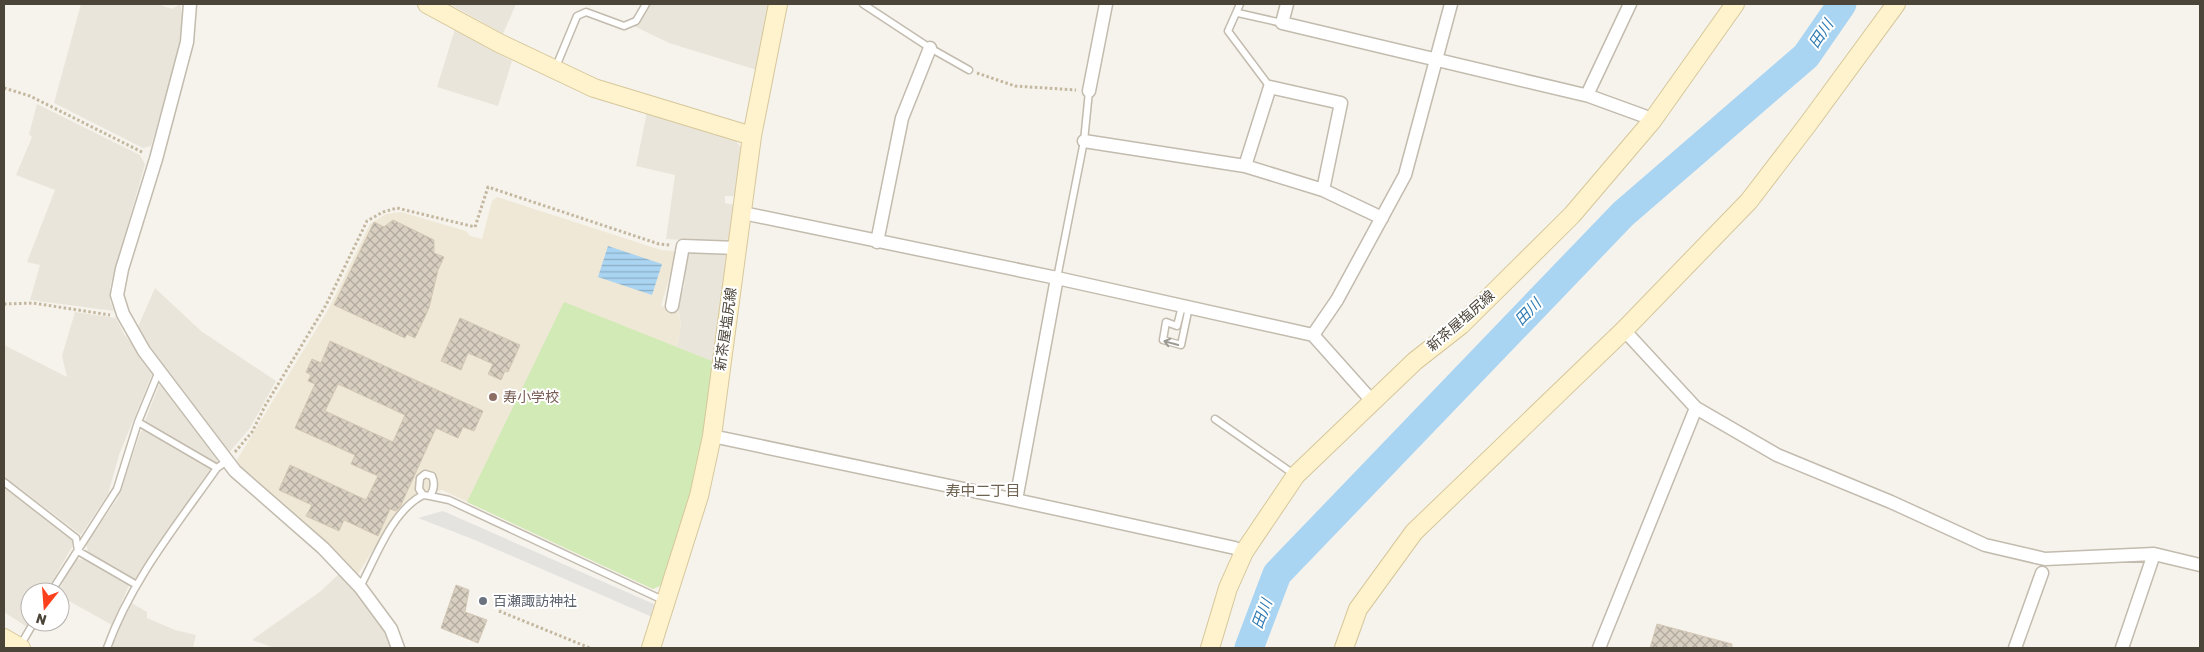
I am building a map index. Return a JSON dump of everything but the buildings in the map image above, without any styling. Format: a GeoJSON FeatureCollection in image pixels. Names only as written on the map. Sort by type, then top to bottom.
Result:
{"type":"FeatureCollection","features":[{"type":"Feature","properties":{"kind":"main road"},"geometry":{"type":"LineString","coordinates":[[427,4],[554,70],[594,88],[752,136]]}},
{"type":"Feature","properties":{"kind":"main road","name":"新茶屋塩尻線"},"geometry":{"type":"LineString","coordinates":[[651,648],[699,496],[712,436],[752,136],[778,4]]}},
{"type":"Feature","properties":{"kind":"main road","name":"新茶屋塩尻線"},"geometry":{"type":"LineString","coordinates":[[1210,648],[1228,588],[1244,552],[1296,475],[1415,361],[1461,324],[1566,222],[1652,121],[1735,4]]}},
{"type":"Feature","properties":{"kind":"main road"},"geometry":{"type":"LineString","coordinates":[[1344,648],[1358,609],[1414,532],[1624,330],[1749,201],[1896,4]]}},
{"type":"Feature","properties":{"kind":"main road"},"geometry":{"type":"LineString","coordinates":[[4,638],[19,648]]}},
{"type":"Feature","properties":{"kind":"street"},"geometry":{"type":"LineString","coordinates":[[190,4],[187,42],[156,159],[122,269],[118,295],[123,314],[144,351],[222,465],[235,471],[323,548],[360,587],[391,629],[398,648]]}},
{"type":"Feature","properties":{"kind":"street"},"geometry":{"type":"LineString","coordinates":[[1089,91],[1106,4]]}},
{"type":"Feature","properties":{"kind":"street"},"geometry":{"type":"LineString","coordinates":[[1287,4],[1282,23],[1587,96],[1644,116],[1652,121]]}},
{"type":"Feature","properties":{"kind":"street"},"geometry":{"type":"LineString","coordinates":[[1313,335],[1337,300],[1405,175],[1451,4]]}},
{"type":"Feature","properties":{"kind":"street"},"geometry":{"type":"LineString","coordinates":[[1587,96],[1629,4]]}},
{"type":"Feature","properties":{"kind":"street"},"geometry":{"type":"LineString","coordinates":[[877,242],[902,118],[930,48]]}},
{"type":"Feature","properties":{"kind":"street"},"geometry":{"type":"LineString","coordinates":[[1245,166],[1270,87],[1341,103],[1322,190]]}},
{"type":"Feature","properties":{"kind":"street"},"geometry":{"type":"LineString","coordinates":[[1084,141],[1245,166],[1322,190],[1382,218]]}},
{"type":"Feature","properties":{"kind":"street"},"geometry":{"type":"LineString","coordinates":[[743,213],[1057,278],[1313,335],[1372,401]]}},
{"type":"Feature","properties":{"kind":"street"},"geometry":{"type":"LineString","coordinates":[[672,306],[683,246],[737,248]]}},
{"type":"Feature","properties":{"kind":"street"},"geometry":{"type":"LineString","coordinates":[[1016,500],[1057,278]]}},
{"type":"Feature","properties":{"kind":"street"},"geometry":{"type":"LineString","coordinates":[[1624,330],[1696,408],[1777,455],[1891,502],[1985,545],[2045,559],[2154,554],[2174,557],[2200,565]]}},
{"type":"Feature","properties":{"kind":"street"},"geometry":{"type":"LineString","coordinates":[[1599,648],[1696,408]]}},
{"type":"Feature","properties":{"kind":"street"},"geometry":{"type":"LineString","coordinates":[[712,436],[1235,548]]}},
{"type":"Feature","properties":{"kind":"street"},"geometry":{"type":"LineString","coordinates":[[2122,648],[2154,554]]}},
{"type":"Feature","properties":{"kind":"street"},"geometry":{"type":"LineString","coordinates":[[2015,648],[2042,573]]}},
{"type":"Feature","properties":{"kind":"lane"},"geometry":{"type":"LineString","coordinates":[[554,70],[577,16],[586,12],[624,26],[636,21],[646,4]]}},
{"type":"Feature","properties":{"kind":"lane"},"geometry":{"type":"LineString","coordinates":[[864,4],[930,48],[969,70]]}},
{"type":"Feature","properties":{"kind":"lane"},"geometry":{"type":"LineString","coordinates":[[1240,4],[1238,13],[1228,31],[1270,87]]}},
{"type":"Feature","properties":{"kind":"lane"},"geometry":{"type":"LineString","coordinates":[[1238,13],[1282,23]]}},
{"type":"Feature","properties":{"kind":"lane"},"geometry":{"type":"LineString","coordinates":[[1057,278],[1084,141],[1089,91]]}},
{"type":"Feature","properties":{"kind":"lane"},"geometry":{"type":"LineString","coordinates":[[1186,306],[1181,345],[1163,340],[1166,322],[1177,326],[1186,306]]}},
{"type":"Feature","properties":{"kind":"lane"},"geometry":{"type":"LineString","coordinates":[[57,582],[67,563],[78,551],[117,489],[138,422],[159,371]]}},
{"type":"Feature","properties":{"kind":"lane"},"geometry":{"type":"LineString","coordinates":[[1215,419],[1296,475]]}},
{"type":"Feature","properties":{"kind":"lane"},"geometry":{"type":"LineString","coordinates":[[107,648],[118,617],[135,584],[222,465],[138,422]]}},
{"type":"Feature","properties":{"kind":"lane"},"geometry":{"type":"LineString","coordinates":[[4,482],[76,538],[78,551]]}},
{"type":"Feature","properties":{"kind":"lane"},"geometry":{"type":"LineString","coordinates":[[360,587],[399,514],[413,500],[426,496],[449,500],[666,601]]}},
{"type":"Feature","properties":{"kind":"lane"},"geometry":{"type":"LineString","coordinates":[[78,551],[135,584]]}},
{"type":"Feature","properties":{"kind":"lane"},"geometry":{"type":"LineString","coordinates":[[19,648],[28,632]]}},
{"type":"Feature","properties":{"kind":"path"},"geometry":{"type":"LineString","coordinates":[[969,70],[1015,86],[1089,91]]}},
{"type":"Feature","properties":{"kind":"path"},"geometry":{"type":"LineString","coordinates":[[4,88],[30,96],[156,159]]}},
{"type":"Feature","properties":{"kind":"path"},"geometry":{"type":"LineString","coordinates":[[222,465],[252,432],[265,406],[326,305],[368,221],[383,212],[397,208],[475,227],[488,187],[659,244],[683,246]]}},
{"type":"Feature","properties":{"kind":"path"},"geometry":{"type":"LineString","coordinates":[[4,304],[33,303],[111,315],[123,314]]}},
{"type":"Feature","properties":{"kind":"path"},"geometry":{"type":"LineString","coordinates":[[499,611],[590,648]]}},
{"type":"Feature","properties":{"kind":"shaded area"},"geometry":{"type":"Polygon","coordinates":[[[81,4],[157,4],[172,9],[180,4],[184,23],[176,59],[151,146],[143,148],[54,103],[81,4]]]}},
{"type":"Feature","properties":{"kind":"shaded area"},"geometry":{"type":"Polygon","coordinates":[[[450,4],[516,4],[503,34],[450,4]]]}},
{"type":"Feature","properties":{"kind":"shaded area"},"geometry":{"type":"Polygon","coordinates":[[[650,4],[772,4],[757,70],[669,43],[634,26],[639,22],[650,4]]]}},
{"type":"Feature","properties":{"kind":"shaded area"},"geometry":{"type":"Polygon","coordinates":[[[455,29],[512,61],[498,106],[437,87],[455,29]]]}},
{"type":"Feature","properties":{"kind":"shaded area"},"geometry":{"type":"Polygon","coordinates":[[[37,104],[140,155],[145,164],[110,287],[110,301],[114,311],[30,300],[40,265],[27,262],[55,190],[16,175],[32,137],[29,134],[37,104]]]}},
{"type":"Feature","properties":{"kind":"shaded area"},"geometry":{"type":"Polygon","coordinates":[[[647,112],[735,140],[744,151],[737,196],[725,196],[725,203],[739,206],[733,243],[666,239],[675,175],[636,166],[647,112]]]}},
{"type":"Feature","properties":{"kind":"shaded area","name":"寿小学校"},"geometry":{"type":"Polygon","coordinates":[[[497,197],[661,250],[674,251],[676,255],[661,306],[677,309],[681,324],[677,347],[717,363],[662,585],[653,589],[442,490],[414,496],[396,513],[358,574],[235,463],[328,310],[370,224],[386,214],[401,212],[466,231],[470,236],[482,239],[492,201],[497,197]]]}},
{"type":"Feature","properties":{"kind":"shaded area"},"geometry":{"type":"Polygon","coordinates":[[[691,250],[735,252],[717,363],[677,347],[681,324],[677,304],[684,287],[686,256],[691,250]]]}},
{"type":"Feature","properties":{"kind":"shaded area"},"geometry":{"type":"Polygon","coordinates":[[[155,288],[201,331],[276,381],[250,428],[227,455],[145,344],[137,329],[155,288]]]}},
{"type":"Feature","properties":{"kind":"shaded area"},"geometry":{"type":"Polygon","coordinates":[[[75,312],[116,318],[124,334],[153,372],[119,455],[108,494],[81,535],[18,487],[4,479],[4,345],[67,377],[62,356],[75,312]]]}},
{"type":"Feature","properties":{"kind":"shaded area"},"geometry":{"type":"Polygon","coordinates":[[[159,385],[164,386],[219,463],[210,462],[145,421],[159,385]]]}},
{"type":"Feature","properties":{"kind":"shaded area"},"geometry":{"type":"Polygon","coordinates":[[[147,430],[213,469],[134,581],[89,555],[86,544],[118,498],[141,431],[147,430]]]}},
{"type":"Feature","properties":{"kind":"shaded area"},"geometry":{"type":"Polygon","coordinates":[[[4,485],[72,538],[72,547],[52,582],[20,582],[20,622],[4,612],[4,485]]]}},
{"type":"Feature","properties":{"kind":"shaded area"},"geometry":{"type":"Polygon","coordinates":[[[443,511],[656,605],[652,617],[475,540],[418,518],[443,511]]]}},
{"type":"Feature","properties":{"kind":"shaded area"},"geometry":{"type":"Polygon","coordinates":[[[75,559],[87,560],[129,585],[112,625],[70,602],[70,582],[63,582],[75,559]]]}},
{"type":"Feature","properties":{"kind":"shaded area"},"geometry":{"type":"Polygon","coordinates":[[[340,573],[362,594],[390,641],[392,648],[275,648],[252,640],[321,591],[340,573]]]}},
{"type":"Feature","properties":{"kind":"shaded area"},"geometry":{"type":"Polygon","coordinates":[[[130,602],[147,612],[147,618],[175,630],[196,635],[193,648],[110,648],[130,602]]]}},
{"type":"Feature","properties":{"kind":"green space"},"geometry":{"type":"Polygon","coordinates":[[[564,302],[717,363],[697,475],[662,585],[653,589],[467,502],[564,302]]]}},
{"type":"Feature","properties":{"kind":"water"},"geometry":{"type":"Polygon","coordinates":[[[608,246],[662,264],[652,295],[598,277],[608,246]]]}},
{"type":"Feature","properties":{"kind":"waterway","name":"田川"},"geometry":{"type":"LineString","coordinates":[[1249,648],[1277,574],[1623,214],[1806,56],[1842,4]]}},
{"type":"Feature","properties":{"kind":"place","name":"寿小学校"},"geometry":{"type":"Point","coordinates":[493,397]}},
{"type":"Feature","properties":{"kind":"place","name":"百瀬諏訪神社"},"geometry":{"type":"Point","coordinates":[483,601]}},
{"type":"Feature","properties":{"kind":"district","name":"寿中二丁目"},"geometry":{"type":"Point","coordinates":[983,491]}}]}
